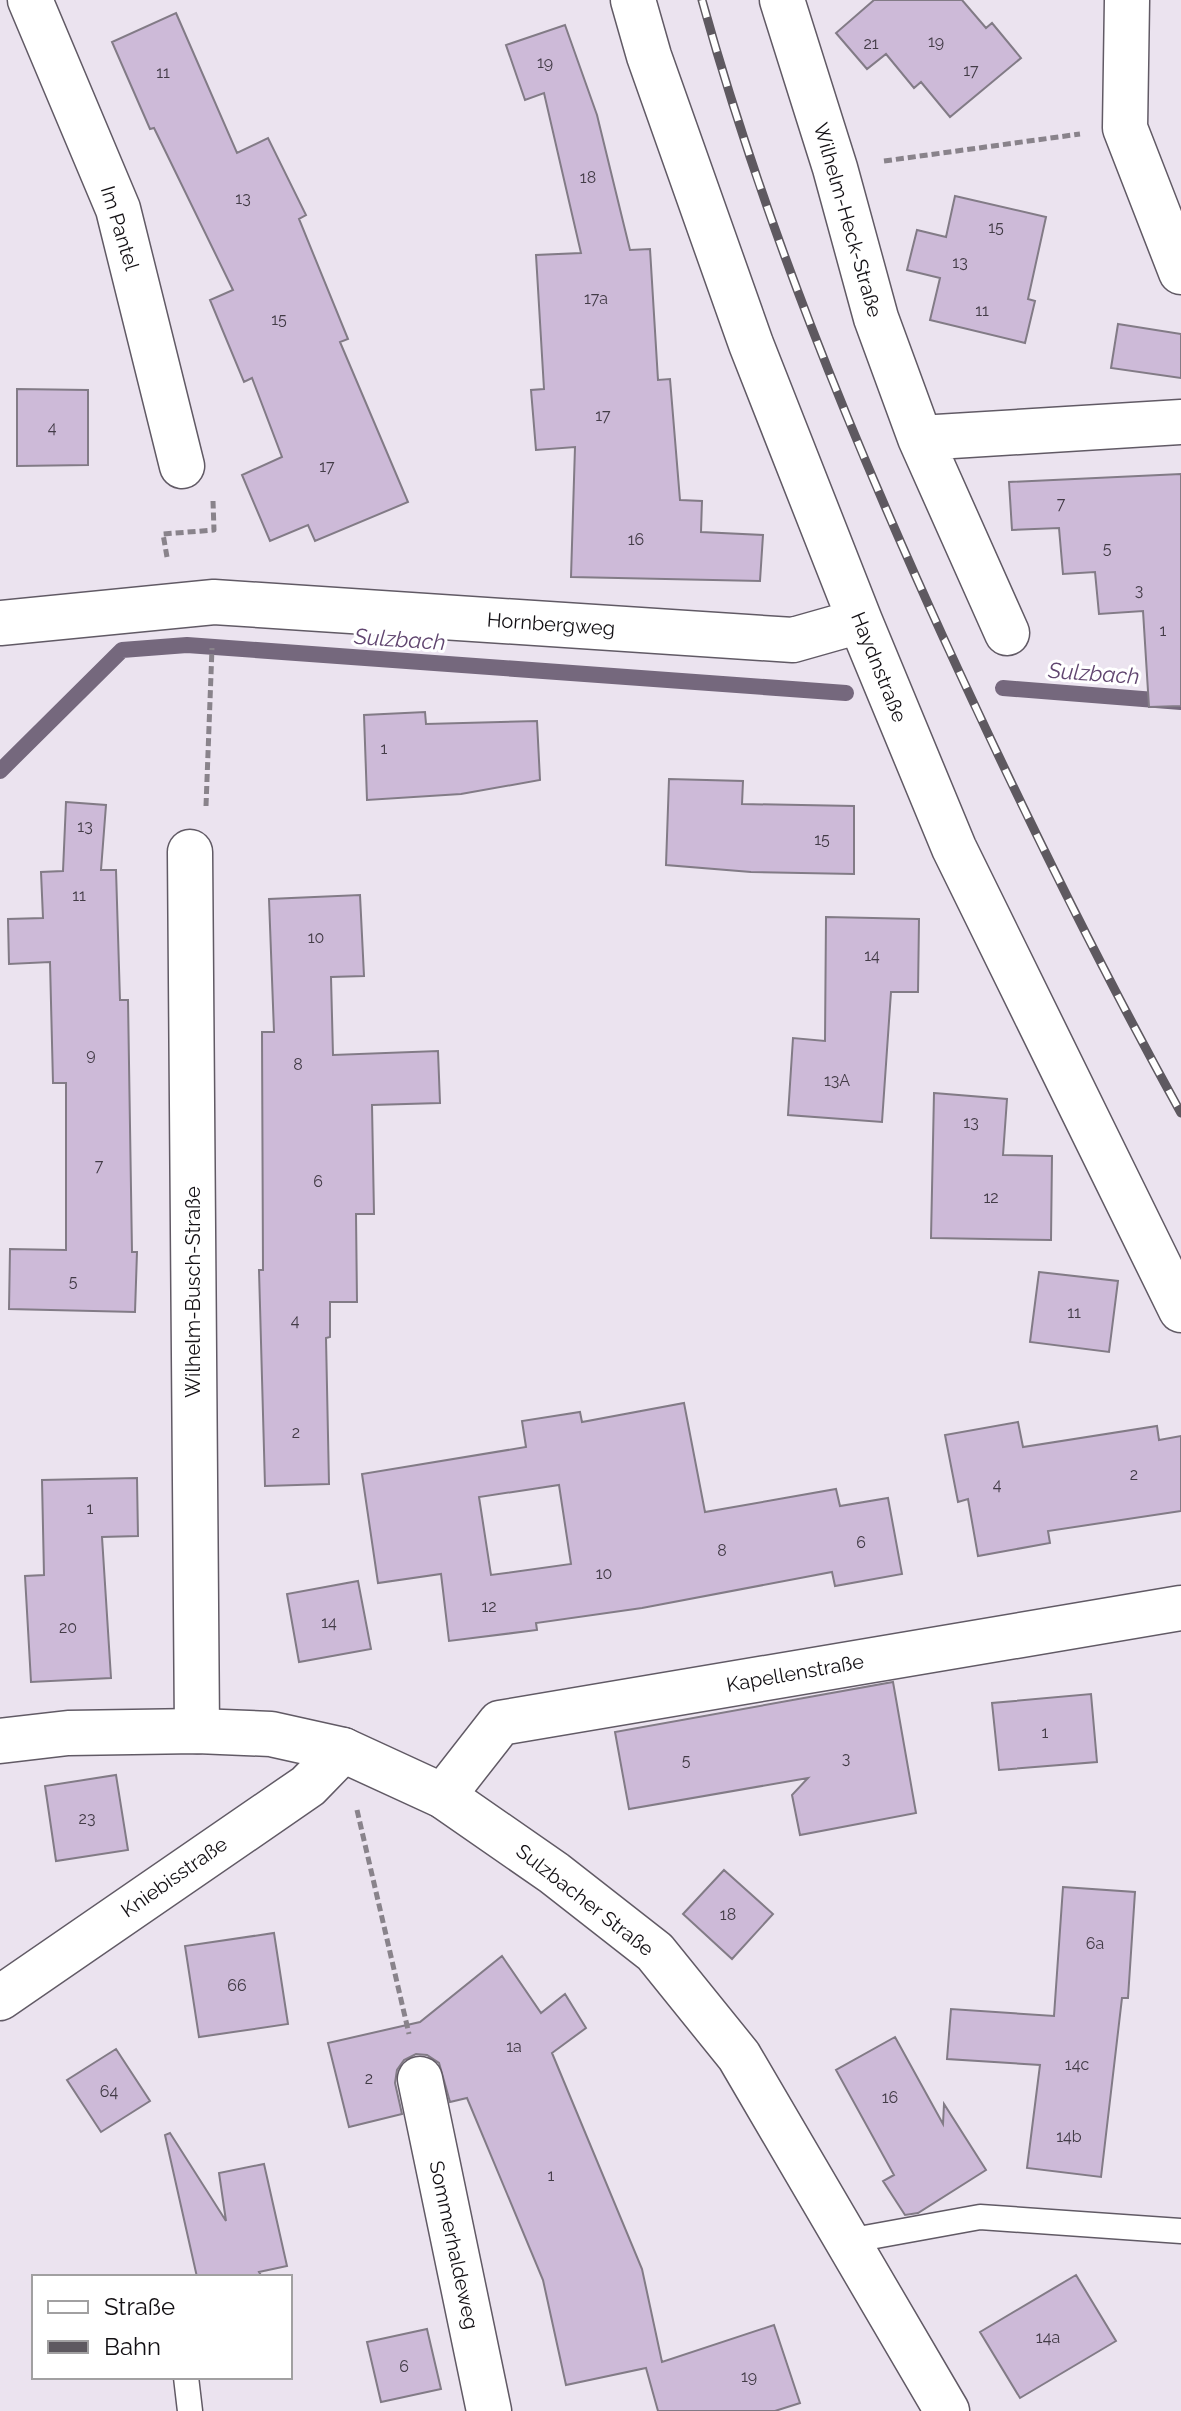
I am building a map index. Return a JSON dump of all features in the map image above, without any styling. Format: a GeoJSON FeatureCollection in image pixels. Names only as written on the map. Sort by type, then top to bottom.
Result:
{"type":"FeatureCollection","features":[{"type":"Feature","properties":{"kind":"street","name":"Im Pantel"},"geometry":{"type":"LineString","coordinates":[[30,0],[118,209],[197,480]]}},
{"type":"Feature","properties":{"kind":"street","name":"Haydnstraße"},"geometry":{"type":"LineString","coordinates":[[633,0],[649,56],[751,344],[954,848],[1181,1310]]}},
{"type":"Feature","properties":{"kind":"street","name":"Wilhelm-Heck-Straße"},"geometry":{"type":"LineString","coordinates":[[782,0],[835,168],[876,318],[920,438],[1007,633]]}},
{"type":"Feature","properties":{"kind":"street"},"geometry":{"type":"LineString","coordinates":[[1127,0],[1125,128],[1181,272]]}},
{"type":"Feature","properties":{"kind":"street"},"geometry":{"type":"LineString","coordinates":[[920,438],[1181,422]]}},
{"type":"Feature","properties":{"kind":"street","name":"Hornbergweg"},"geometry":{"type":"LineString","coordinates":[[0,623],[213,622],[793,640],[860,621]]}},
{"type":"Feature","properties":{"kind":"street","name":"Wilhelm-Busch-Straße"},"geometry":{"type":"LineString","coordinates":[[197,1731],[198,833]]}},
{"type":"Feature","properties":{"kind":"street","name":"Kapellenstraße"},"geometry":{"type":"LineString","coordinates":[[443,1796],[500,1723],[1181,1608]]}},
{"type":"Feature","properties":{"kind":"street","name":"Sulzbacher Straße"},"geometry":{"type":"LineString","coordinates":[[0,1741],[68,1733],[197,1731],[271,1734],[343,1750],[443,1796],[554,1873],[655,1952],[739,2056],[947,2411]]}},
{"type":"Feature","properties":{"kind":"street","name":"Kniebisstraße"},"geometry":{"type":"LineString","coordinates":[[0,1998],[308,1786],[343,1750]]}},
{"type":"Feature","properties":{"kind":"street","name":"Sommerhaldeweg"},"geometry":{"type":"LineString","coordinates":[[420,2079],[489,2411]]}},
{"type":"Feature","properties":{"kind":"lane"},"geometry":{"type":"LineString","coordinates":[[848,2241],[980,2217],[1181,2231]]}},
{"type":"Feature","properties":{"kind":"lane"},"geometry":{"type":"LineString","coordinates":[[186,2379],[190,2411]]}},
{"type":"Feature","properties":{"kind":"path"},"geometry":{"type":"LineString","coordinates":[[835,168],[1125,128]]}},
{"type":"Feature","properties":{"kind":"path"},"geometry":{"type":"LineString","coordinates":[[197,480],[214,530],[163,534],[167,559],[211,564],[213,622],[210,707],[198,833]]}},
{"type":"Feature","properties":{"kind":"path"},"geometry":{"type":"LineString","coordinates":[[343,1750],[420,2079]]}},
{"type":"Feature","properties":{"kind":"building"},"geometry":{"type":"Polygon","coordinates":[[[874,0],[962,0],[986,28],[992,23],[1021,58],[950,117],[921,82],[914,88],[886,54],[867,69],[836,33],[874,0]]]}},
{"type":"Feature","properties":{"kind":"building"},"geometry":{"type":"Polygon","coordinates":[[[176,13],[237,153],[268,138],[306,215],[299,219],[348,339],[340,342],[408,502],[315,541],[308,525],[270,541],[242,475],[282,457],[252,378],[244,382],[210,300],[233,290],[154,128],[150,129],[112,42],[176,13]]]}},
{"type":"Feature","properties":{"kind":"building"},"geometry":{"type":"Polygon","coordinates":[[[565,25],[597,115],[630,250],[650,249],[658,380],[670,379],[680,500],[702,501],[701,532],[763,535],[760,581],[571,577],[575,447],[536,450],[531,390],[544,389],[536,255],[581,253],[544,93],[525,100],[506,45],[565,25]]]}},
{"type":"Feature","properties":{"kind":"building"},"geometry":{"type":"Polygon","coordinates":[[[955,196],[1046,217],[1028,299],[1035,301],[1025,343],[930,320],[940,278],[907,270],[917,230],[946,237],[955,196]]]}},
{"type":"Feature","properties":{"kind":"building"},"geometry":{"type":"Polygon","coordinates":[[[1118,324],[1181,334],[1181,378],[1111,368],[1118,324]]]}},
{"type":"Feature","properties":{"kind":"building"},"geometry":{"type":"Polygon","coordinates":[[[17,389],[88,390],[88,465],[17,466],[17,389]]]}},
{"type":"Feature","properties":{"kind":"building"},"geometry":{"type":"Polygon","coordinates":[[[1181,474],[1181,706],[1149,707],[1143,611],[1099,614],[1095,572],[1063,574],[1059,528],[1012,530],[1009,482],[1181,474]]]}},
{"type":"Feature","properties":{"kind":"building"},"geometry":{"type":"Polygon","coordinates":[[[425,712],[426,724],[537,721],[540,780],[461,794],[367,800],[364,715],[425,712]]]}},
{"type":"Feature","properties":{"kind":"building"},"geometry":{"type":"Polygon","coordinates":[[[669,779],[743,781],[742,804],[854,806],[854,874],[751,872],[666,865],[669,779]]]}},
{"type":"Feature","properties":{"kind":"building"},"geometry":{"type":"Polygon","coordinates":[[[66,802],[106,805],[101,870],[116,870],[120,1000],[128,1000],[132,1252],[137,1252],[135,1312],[9,1309],[10,1249],[66,1250],[66,1083],[53,1083],[50,962],[9,964],[8,919],[43,918],[41,872],[63,871],[66,802]]]}},
{"type":"Feature","properties":{"kind":"building"},"geometry":{"type":"Polygon","coordinates":[[[360,895],[364,976],[331,977],[333,1055],[438,1051],[440,1103],[372,1105],[374,1214],[356,1214],[357,1302],[330,1302],[330,1337],[326,1338],[329,1484],[265,1486],[259,1270],[263,1270],[262,1032],[274,1032],[269,899],[360,895]]]}},
{"type":"Feature","properties":{"kind":"building"},"geometry":{"type":"Polygon","coordinates":[[[826,917],[919,919],[918,992],[891,992],[882,1122],[788,1115],[793,1038],[825,1041],[826,917]]]}},
{"type":"Feature","properties":{"kind":"building"},"geometry":{"type":"Polygon","coordinates":[[[934,1093],[1007,1099],[1003,1155],[1052,1156],[1051,1240],[931,1238],[934,1093]]]}},
{"type":"Feature","properties":{"kind":"building"},"geometry":{"type":"Polygon","coordinates":[[[1039,1272],[1118,1281],[1109,1352],[1030,1342],[1039,1272]]]}},
{"type":"Feature","properties":{"kind":"building"},"geometry":{"type":"Polygon","coordinates":[[[684,1403],[705,1512],[836,1489],[840,1506],[888,1498],[902,1574],[835,1586],[832,1572],[642,1608],[536,1623],[537,1630],[449,1641],[441,1574],[378,1583],[362,1474],[526,1447],[522,1421],[580,1412],[582,1422],[684,1403]],[[559,1485],[479,1497],[491,1575],[571,1564],[559,1485]]]}},
{"type":"Feature","properties":{"kind":"building"},"geometry":{"type":"Polygon","coordinates":[[[1018,1422],[1023,1447],[1157,1426],[1159,1440],[1181,1436],[1181,1511],[1048,1531],[1050,1543],[978,1556],[968,1499],[958,1502],[945,1435],[1018,1422]]]}},
{"type":"Feature","properties":{"kind":"building"},"geometry":{"type":"Polygon","coordinates":[[[137,1478],[138,1536],[102,1537],[111,1678],[31,1682],[25,1576],[44,1575],[42,1480],[137,1478]]]}},
{"type":"Feature","properties":{"kind":"building"},"geometry":{"type":"Polygon","coordinates":[[[358,1581],[371,1649],[299,1662],[287,1594],[358,1581]]]}},
{"type":"Feature","properties":{"kind":"building"},"geometry":{"type":"Polygon","coordinates":[[[893,1682],[916,1813],[800,1835],[792,1795],[808,1778],[629,1809],[615,1732],[893,1682]]]}},
{"type":"Feature","properties":{"kind":"building"},"geometry":{"type":"Polygon","coordinates":[[[1091,1694],[1097,1762],[999,1770],[992,1703],[1091,1694]]]}},
{"type":"Feature","properties":{"kind":"building"},"geometry":{"type":"Polygon","coordinates":[[[116,1775],[128,1850],[56,1861],[45,1786],[116,1775]]]}},
{"type":"Feature","properties":{"kind":"building"},"geometry":{"type":"Polygon","coordinates":[[[724,1870],[773,1914],[732,1959],[683,1914],[724,1870]]]}},
{"type":"Feature","properties":{"kind":"building"},"geometry":{"type":"Polygon","coordinates":[[[1063,1887],[1135,1892],[1128,1998],[1122,1998],[1101,2177],[1027,2168],[1040,2065],[947,2059],[951,2009],[1054,2016],[1063,1887]]]}},
{"type":"Feature","properties":{"kind":"building"},"geometry":{"type":"Polygon","coordinates":[[[274,1933],[288,2024],[199,2037],[185,1946],[274,1933]]]}},
{"type":"Feature","properties":{"kind":"building"},"geometry":{"type":"Polygon","coordinates":[[[502,1956],[541,2013],[565,1994],[586,2028],[552,2053],[642,2269],[662,2362],[774,2325],[800,2403],[775,2411],[658,2411],[646,2368],[566,2385],[543,2280],[467,2098],[450,2102],[439,2063],[427,2055],[416,2054],[404,2060],[397,2070],[395,2083],[402,2114],[349,2127],[328,2043],[420,2022],[502,1956]]]}},
{"type":"Feature","properties":{"kind":"building"},"geometry":{"type":"Polygon","coordinates":[[[895,2037],[943,2124],[944,2104],[986,2170],[918,2213],[905,2215],[883,2181],[894,2175],[836,2070],[895,2037]]]}},
{"type":"Feature","properties":{"kind":"building"},"geometry":{"type":"Polygon","coordinates":[[[116,2049],[150,2101],[101,2132],[67,2080],[116,2049]]]}},
{"type":"Feature","properties":{"kind":"building"},"geometry":{"type":"Polygon","coordinates":[[[170,2133],[226,2221],[219,2173],[264,2164],[287,2266],[259,2272],[261,2275],[197,2275],[165,2135],[170,2133]]]}},
{"type":"Feature","properties":{"kind":"building"},"geometry":{"type":"Polygon","coordinates":[[[1076,2275],[1116,2341],[1020,2398],[980,2332],[1076,2275]]]}},
{"type":"Feature","properties":{"kind":"building"},"geometry":{"type":"Polygon","coordinates":[[[427,2329],[441,2389],[381,2402],[367,2342],[427,2329]]]}},
{"type":"Feature","properties":{"kind":"waterway","name":"Sulzbach"},"geometry":{"type":"LineString","coordinates":[[0,771],[122,650],[187,645],[846,693]]}},
{"type":"Feature","properties":{"kind":"waterway","name":"Sulzbach"},"geometry":{"type":"LineString","coordinates":[[1003,688],[1181,702]]}},
{"type":"Feature","properties":{"kind":"railway"},"geometry":{"type":"LineString","coordinates":[[702,0],[780,244],[875,482],[944,639],[1029,819],[1181,1113]]}}]}
